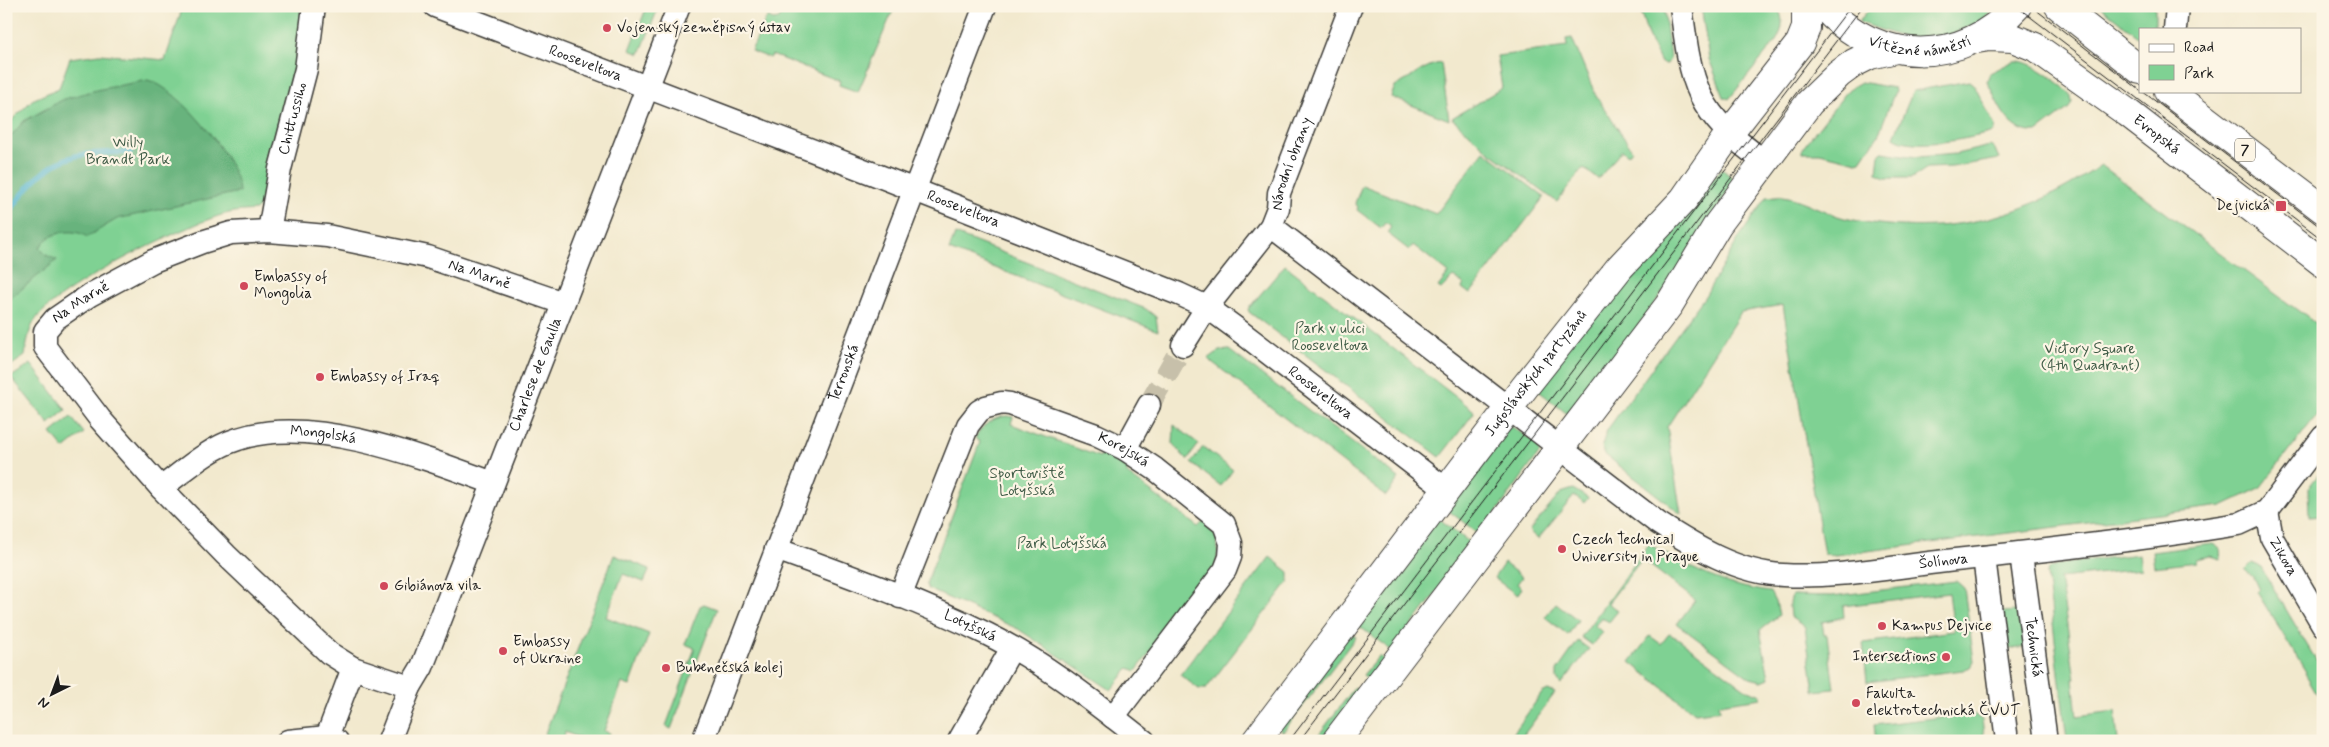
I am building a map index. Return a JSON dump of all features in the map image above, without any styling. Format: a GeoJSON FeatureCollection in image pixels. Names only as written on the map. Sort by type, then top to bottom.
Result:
{"type":"FeatureCollection","features":[{"type":"Feature","properties":{"kind":"main road","name":"Jugoslávských partyzánů"},"geometry":{"type":"LineString","coordinates":[[1256,741],[1448,491],[1509,408],[1620,268],[1684,199],[1729,134],[1805,35],[1806,6]]}},
{"type":"Feature","properties":{"kind":"main road","name":"Vítězné náměstí"},"geometry":{"type":"LineString","coordinates":[[1823,6],[1839,22],[1861,37],[1896,49],[1937,51],[1977,39],[1994,28],[2017,6]]}},
{"type":"Feature","properties":{"kind":"main road"},"geometry":{"type":"LineString","coordinates":[[2059,6],[2139,69]]}},
{"type":"Feature","properties":{"kind":"main road","name":"Evropská"},"geometry":{"type":"LineString","coordinates":[[1977,39],[1989,37],[2012,38],[2035,47],[2128,113],[2323,262]]}},
{"type":"Feature","properties":{"kind":"main road"},"geometry":{"type":"LineString","coordinates":[[1336,741],[1669,305],[1718,224],[1809,103],[1838,74],[1870,55],[1896,49]]}},
{"type":"Feature","properties":{"kind":"main road","name":"7"},"geometry":{"type":"LineString","coordinates":[[2169,92],[2323,209]]}},
{"type":"Feature","properties":{"kind":"street","name":"Chittussiho"},"geometry":{"type":"LineString","coordinates":[[269,231],[280,169],[306,69],[314,6]]}},
{"type":"Feature","properties":{"kind":"street","name":"Rooseveltova"},"geometry":{"type":"LineString","coordinates":[[435,6],[914,189],[1179,294],[1207,307],[1448,491]]}},
{"type":"Feature","properties":{"kind":"street","name":"Charlese de Gaulla"},"geometry":{"type":"LineString","coordinates":[[389,741],[410,688],[422,667],[679,6]]}},
{"type":"Feature","properties":{"kind":"street","name":"Terronská"},"geometry":{"type":"LineString","coordinates":[[703,741],[985,6]]}},
{"type":"Feature","properties":{"kind":"street","name":"Národní obrany"},"geometry":{"type":"LineString","coordinates":[[1183,345],[1207,307],[1271,226],[1278,208],[1279,193],[1351,6]]}},
{"type":"Feature","properties":{"kind":"street"},"geometry":{"type":"LineString","coordinates":[[1680,6],[1687,57],[1695,84],[1710,113],[1729,134],[1764,161]]}},
{"type":"Feature","properties":{"kind":"street"},"geometry":{"type":"LineString","coordinates":[[2175,28],[2177,6]]}},
{"type":"Feature","properties":{"kind":"street"},"geometry":{"type":"LineString","coordinates":[[1271,226],[1509,408]]}},
{"type":"Feature","properties":{"kind":"street","name":"Na Marně"},"geometry":{"type":"LineString","coordinates":[[410,688],[353,668],[329,653],[226,555],[161,488],[100,419],[45,347],[45,331],[55,319],[90,295],[153,261],[231,233],[269,231],[327,236],[428,258],[564,303]]}},
{"type":"Feature","properties":{"kind":"street","name":"Korejská"},"geometry":{"type":"LineString","coordinates":[[900,597],[968,425],[979,411],[994,404],[1010,404],[1096,435],[1125,449],[1224,524],[1231,543],[1230,557],[1225,570],[1113,717]]}},
{"type":"Feature","properties":{"kind":"street"},"geometry":{"type":"LineString","coordinates":[[1125,449],[1149,405]]}},
{"type":"Feature","properties":{"kind":"street","name":"Šolínova"},"geometry":{"type":"LineString","coordinates":[[1509,408],[1648,515],[1690,544],[1732,563],[1782,575],[1834,574],[2021,554],[2240,524],[2267,511],[2323,438]]}},
{"type":"Feature","properties":{"kind":"street","name":"Mongolská"},"geometry":{"type":"LineString","coordinates":[[161,488],[196,461],[236,439],[256,434],[295,431],[346,438],[379,446],[493,484]]}},
{"type":"Feature","properties":{"kind":"street","name":"Zikova"},"geometry":{"type":"LineString","coordinates":[[2267,511],[2272,538],[2323,626]]}},
{"type":"Feature","properties":{"kind":"street","name":"Lotyšská"},"geometry":{"type":"LineString","coordinates":[[776,550],[900,597],[988,634],[1044,667],[1144,741]]}},
{"type":"Feature","properties":{"kind":"street","name":"Technická"},"geometry":{"type":"LineString","coordinates":[[2021,554],[2046,741]]}},
{"type":"Feature","properties":{"kind":"street"},"geometry":{"type":"LineString","coordinates":[[1984,557],[2007,741]]}},
{"type":"Feature","properties":{"kind":"street"},"geometry":{"type":"LineString","coordinates":[[960,741],[1012,648]]}},
{"type":"Feature","properties":{"kind":"street"},"geometry":{"type":"LineString","coordinates":[[288,741],[332,739],[353,668]]}},
{"type":"Feature","properties":{"kind":"green space","name":"Willy Brandt Park"},"geometry":{"type":"Polygon","coordinates":[[[183,6],[302,6],[298,59],[263,200],[256,210],[225,214],[206,220],[153,244],[122,259],[67,292],[47,308],[34,322],[29,334],[25,356],[6,369],[6,126],[32,100],[59,88],[70,58],[100,54],[165,60],[183,6]]]}},
{"type":"Feature","properties":{"kind":"green space"},"geometry":{"type":"Polygon","coordinates":[[[647,6],[659,6],[640,54],[630,50],[647,6]]]}},
{"type":"Feature","properties":{"kind":"green space"},"geometry":{"type":"Polygon","coordinates":[[[786,6],[895,6],[858,92],[839,85],[840,81],[772,55],[770,58],[751,51],[767,17],[773,20],[779,19],[786,6]]]}},
{"type":"Feature","properties":{"kind":"green space"},"geometry":{"type":"Polygon","coordinates":[[[1639,6],[1664,6],[1670,59],[1667,64],[1661,63],[1648,36],[1639,6]]]}},
{"type":"Feature","properties":{"kind":"green space"},"geometry":{"type":"Polygon","coordinates":[[[1701,6],[1777,6],[1781,15],[1782,28],[1776,41],[1729,99],[1724,97],[1709,59],[1701,6]]]}},
{"type":"Feature","properties":{"kind":"green space"},"geometry":{"type":"Polygon","coordinates":[[[1871,6],[1999,6],[1981,21],[1949,36],[1910,40],[1859,22],[1871,6]]]}},
{"type":"Feature","properties":{"kind":"green space"},"geometry":{"type":"Polygon","coordinates":[[[2099,6],[2155,6],[2155,28],[2139,28],[2139,37],[2099,6]]]}},
{"type":"Feature","properties":{"kind":"green space"},"geometry":{"type":"Polygon","coordinates":[[[1572,38],[1596,96],[1632,150],[1628,155],[1622,150],[1598,179],[1583,168],[1557,202],[1488,151],[1452,118],[1502,88],[1497,56],[1567,47],[1566,39],[1572,38]]]}},
{"type":"Feature","properties":{"kind":"green space"},"geometry":{"type":"Polygon","coordinates":[[[2014,61],[2021,61],[2037,68],[2061,85],[2071,96],[2072,102],[2069,108],[2037,132],[2018,128],[2011,122],[2000,107],[1987,81],[1990,73],[2014,61]]]}},
{"type":"Feature","properties":{"kind":"green space"},"geometry":{"type":"Polygon","coordinates":[[[1441,63],[1449,120],[1391,97],[1395,86],[1429,66],[1441,63]]]}},
{"type":"Feature","properties":{"kind":"green space"},"geometry":{"type":"Polygon","coordinates":[[[148,80],[161,86],[175,97],[205,127],[229,163],[239,192],[117,219],[87,237],[75,232],[68,232],[48,238],[40,248],[46,255],[57,260],[6,302],[6,142],[24,121],[64,99],[96,90],[148,80]]]}},
{"type":"Feature","properties":{"kind":"green space"},"geometry":{"type":"Polygon","coordinates":[[[1969,81],[1974,85],[1995,126],[1993,132],[1957,140],[1928,143],[1902,141],[1894,137],[1913,91],[1969,81]]]}},
{"type":"Feature","properties":{"kind":"green space"},"geometry":{"type":"Polygon","coordinates":[[[1861,82],[1894,88],[1895,91],[1878,136],[1861,161],[1857,162],[1820,153],[1802,153],[1802,149],[1849,89],[1861,82]]]}},
{"type":"Feature","properties":{"kind":"green space"},"geometry":{"type":"Polygon","coordinates":[[[1990,146],[1995,149],[1999,159],[1952,167],[1927,168],[1912,178],[1884,178],[1877,173],[1879,155],[1882,152],[1917,157],[1956,154],[1990,146]]]}},
{"type":"Feature","properties":{"kind":"green space"},"geometry":{"type":"Polygon","coordinates":[[[1484,151],[1544,197],[1470,294],[1462,288],[1464,284],[1453,277],[1441,289],[1438,287],[1449,273],[1413,245],[1409,250],[1387,233],[1391,227],[1389,224],[1385,223],[1381,228],[1357,210],[1358,207],[1355,203],[1362,185],[1436,214],[1484,151]]]}},
{"type":"Feature","properties":{"kind":"green space","name":"Victory Square (4th Quadrant)"},"geometry":{"type":"Polygon","coordinates":[[[2101,165],[2323,329],[2323,407],[2260,488],[2222,506],[1836,555],[1824,554],[1783,305],[1741,312],[1667,427],[1681,514],[1603,453],[1602,445],[1607,430],[1705,296],[1740,236],[1767,197],[1790,197],[1844,218],[1879,224],[1946,225],[2010,212],[2041,200],[2101,165]]]}},
{"type":"Feature","properties":{"kind":"green space"},"geometry":{"type":"Polygon","coordinates":[[[1722,169],[1735,180],[1678,271],[1571,417],[1535,388],[1621,278],[1722,169]]]}},
{"type":"Feature","properties":{"kind":"green space"},"geometry":{"type":"Polygon","coordinates":[[[955,234],[1146,309],[1156,317],[1158,331],[949,250],[955,234]]]}},
{"type":"Feature","properties":{"kind":"green space","name":"Park v ulici Rooseveltova"},"geometry":{"type":"Polygon","coordinates":[[[1285,265],[1473,410],[1474,413],[1440,457],[1249,312],[1248,309],[1285,265]]]}},
{"type":"Feature","properties":{"kind":"green space"},"geometry":{"type":"Polygon","coordinates":[[[1229,350],[1399,478],[1386,496],[1208,359],[1219,351],[1229,350]]]}},
{"type":"Feature","properties":{"kind":"green space"},"geometry":{"type":"Polygon","coordinates":[[[31,364],[66,410],[49,424],[11,377],[31,364]]]}},
{"type":"Feature","properties":{"kind":"green space","name":"Park Lotyšská"},"geometry":{"type":"Polygon","coordinates":[[[1006,416],[1013,417],[1011,424],[1100,457],[1103,449],[1131,465],[1126,473],[1198,527],[1204,521],[1215,536],[1218,554],[1215,567],[1136,671],[1129,668],[1111,690],[1018,629],[928,589],[926,584],[980,442],[975,438],[988,423],[1006,416]]]}},
{"type":"Feature","properties":{"kind":"green space"},"geometry":{"type":"Polygon","coordinates":[[[71,417],[84,433],[64,449],[51,433],[71,417]]]}},
{"type":"Feature","properties":{"kind":"green space"},"geometry":{"type":"Polygon","coordinates":[[[1174,425],[1199,444],[1187,460],[1173,444],[1174,425]]]}},
{"type":"Feature","properties":{"kind":"green space"},"geometry":{"type":"Polygon","coordinates":[[[1512,427],[1536,443],[1540,452],[1480,535],[1445,508],[1507,428],[1512,427]]]}},
{"type":"Feature","properties":{"kind":"green space"},"geometry":{"type":"Polygon","coordinates":[[[1203,447],[1233,470],[1221,486],[1191,463],[1203,447]]]}},
{"type":"Feature","properties":{"kind":"green space"},"geometry":{"type":"Polygon","coordinates":[[[2323,469],[2321,516],[2309,517],[2308,488],[2323,469]]]}},
{"type":"Feature","properties":{"kind":"green space"},"geometry":{"type":"Polygon","coordinates":[[[1573,489],[1588,498],[1584,503],[1574,496],[1538,539],[1529,531],[1561,493],[1573,489]]]}},
{"type":"Feature","properties":{"kind":"green space"},"geometry":{"type":"Polygon","coordinates":[[[1437,517],[1473,545],[1392,651],[1356,624],[1437,517]]]}},
{"type":"Feature","properties":{"kind":"green space"},"geometry":{"type":"Polygon","coordinates":[[[1649,544],[1678,561],[1722,581],[1770,592],[1779,615],[1760,630],[1769,678],[1762,681],[1750,678],[1677,624],[1695,600],[1642,559],[1608,603],[1618,611],[1609,622],[1601,617],[1595,626],[1602,632],[1592,645],[1581,637],[1649,544]]]}},
{"type":"Feature","properties":{"kind":"green space"},"geometry":{"type":"Polygon","coordinates":[[[2213,544],[2220,549],[2221,559],[2211,556],[2196,559],[2196,562],[2154,567],[2152,552],[2213,544]]]}},
{"type":"Feature","properties":{"kind":"green space"},"geometry":{"type":"Polygon","coordinates":[[[2139,554],[2141,569],[2060,578],[2075,679],[2073,679],[2077,716],[2115,711],[2118,741],[2067,741],[2047,573],[2049,569],[2060,564],[2139,554]]]}},
{"type":"Feature","properties":{"kind":"green space"},"geometry":{"type":"Polygon","coordinates":[[[614,555],[650,569],[644,582],[623,574],[606,617],[649,634],[630,686],[622,683],[604,731],[610,733],[607,741],[587,741],[565,732],[564,741],[542,741],[614,555]]]}},
{"type":"Feature","properties":{"kind":"green space"},"geometry":{"type":"Polygon","coordinates":[[[1270,557],[1289,572],[1289,581],[1206,689],[1199,689],[1180,675],[1270,557]]]}},
{"type":"Feature","properties":{"kind":"green space"},"geometry":{"type":"Polygon","coordinates":[[[1504,563],[1522,577],[1517,584],[1522,588],[1517,595],[1494,578],[1504,563]]]}},
{"type":"Feature","properties":{"kind":"green space"},"geometry":{"type":"Polygon","coordinates":[[[2252,563],[2261,567],[2323,672],[2323,704],[2306,672],[2257,592],[2259,590],[2253,577],[2245,570],[2252,563]]]}},
{"type":"Feature","properties":{"kind":"green space"},"geometry":{"type":"Polygon","coordinates":[[[1956,581],[1964,588],[1974,661],[1970,667],[1963,670],[1867,682],[1863,643],[1954,631],[1949,593],[1843,606],[1844,617],[1822,622],[1824,635],[1827,635],[1834,689],[1814,691],[1805,627],[1790,617],[1789,606],[1792,595],[1832,596],[1956,581]]]}},
{"type":"Feature","properties":{"kind":"green space"},"geometry":{"type":"Polygon","coordinates":[[[1556,603],[1578,620],[1568,635],[1545,617],[1556,603]]]}},
{"type":"Feature","properties":{"kind":"green space"},"geometry":{"type":"Polygon","coordinates":[[[704,604],[717,609],[671,729],[666,726],[695,648],[685,644],[700,606],[704,604]]]}},
{"type":"Feature","properties":{"kind":"green space"},"geometry":{"type":"Polygon","coordinates":[[[2022,610],[2027,647],[2001,650],[1996,613],[2022,610]]]}},
{"type":"Feature","properties":{"kind":"green space"},"geometry":{"type":"Polygon","coordinates":[[[1349,632],[1356,637],[1283,732],[1278,728],[1349,632]]]}},
{"type":"Feature","properties":{"kind":"green space"},"geometry":{"type":"Polygon","coordinates":[[[1669,634],[1679,639],[1745,689],[1761,695],[1761,698],[1719,704],[1720,710],[1695,713],[1630,662],[1650,636],[1661,644],[1669,634]]]}},
{"type":"Feature","properties":{"kind":"green space"},"geometry":{"type":"Polygon","coordinates":[[[1578,641],[1589,649],[1561,685],[1557,679],[1557,671],[1578,641]]]}},
{"type":"Feature","properties":{"kind":"green space"},"geometry":{"type":"Polygon","coordinates":[[[1379,656],[1385,660],[1322,741],[1314,741],[1355,687],[1359,690],[1368,679],[1363,675],[1379,656]]]}},
{"type":"Feature","properties":{"kind":"green space"},"geometry":{"type":"Polygon","coordinates":[[[1548,690],[1555,693],[1519,741],[1508,741],[1542,693],[1548,690]]]}},
{"type":"Feature","properties":{"kind":"green space"},"geometry":{"type":"Polygon","coordinates":[[[1969,714],[1975,715],[1982,720],[1985,741],[1876,741],[1874,725],[1969,714]]]}},
{"type":"Feature","properties":{"kind":"waterway"},"geometry":{"type":"LineString","coordinates":[[6,218],[19,198],[35,180],[54,165],[76,156],[96,153],[130,152]]}},
{"type":"Feature","properties":{"kind":"waterway"},"geometry":{"type":"LineString","coordinates":[[6,257],[6,265]]}},
{"type":"Feature","properties":{"kind":"tunnel"},"geometry":{"type":"LineString","coordinates":[[1149,405],[1183,345]]}},
{"type":"Feature","properties":{"kind":"tram line"},"geometry":{"type":"LineString","coordinates":[[1289,741],[1851,6]]}},
{"type":"Feature","properties":{"kind":"tram line"},"geometry":{"type":"LineString","coordinates":[[1299,741],[1863,6]]}},
{"type":"Feature","properties":{"kind":"tram line"},"geometry":{"type":"LineString","coordinates":[[2016,6],[2323,240]]}},
{"type":"Feature","properties":{"kind":"tram line"},"geometry":{"type":"LineString","coordinates":[[2031,6],[2139,89]]}},
{"type":"Feature","properties":{"kind":"tram line"},"geometry":{"type":"LineString","coordinates":[[2143,92],[2323,229]]}},
{"type":"Feature","properties":{"kind":"place","name":"Vojenský zeměpisný ústav"},"geometry":{"type":"Point","coordinates":[607,28]}},
{"type":"Feature","properties":{"kind":"place","name":"Dejvická"},"geometry":{"type":"Point","coordinates":[2281,206]}},
{"type":"Feature","properties":{"kind":"place","name":"Embassy of Mongolia"},"geometry":{"type":"Point","coordinates":[244,286]}},
{"type":"Feature","properties":{"kind":"place","name":"Embassy of Iraq"},"geometry":{"type":"Point","coordinates":[320,377]}},
{"type":"Feature","properties":{"kind":"place","name":"Czech Technical University in Prague"},"geometry":{"type":"Point","coordinates":[1562,549]}},
{"type":"Feature","properties":{"kind":"place","name":"Gibiánova vila"},"geometry":{"type":"Point","coordinates":[384,586]}},
{"type":"Feature","properties":{"kind":"place","name":"Kampus Dejvice"},"geometry":{"type":"Point","coordinates":[1882,626]}},
{"type":"Feature","properties":{"kind":"place","name":"Embassy of Ukraine"},"geometry":{"type":"Point","coordinates":[503,651]}},
{"type":"Feature","properties":{"kind":"place","name":"Intersections"},"geometry":{"type":"Point","coordinates":[1946,657]}},
{"type":"Feature","properties":{"kind":"place","name":"Bubenečská kolej"},"geometry":{"type":"Point","coordinates":[666,668]}},
{"type":"Feature","properties":{"kind":"place","name":"Fakulta elektrotechnická ČVUT"},"geometry":{"type":"Point","coordinates":[1856,703]}},
{"type":"Feature","properties":{"kind":"park label","name":"Sportoviště Lotyšská"},"geometry":{"type":"Point","coordinates":[1027,482]}}]}
